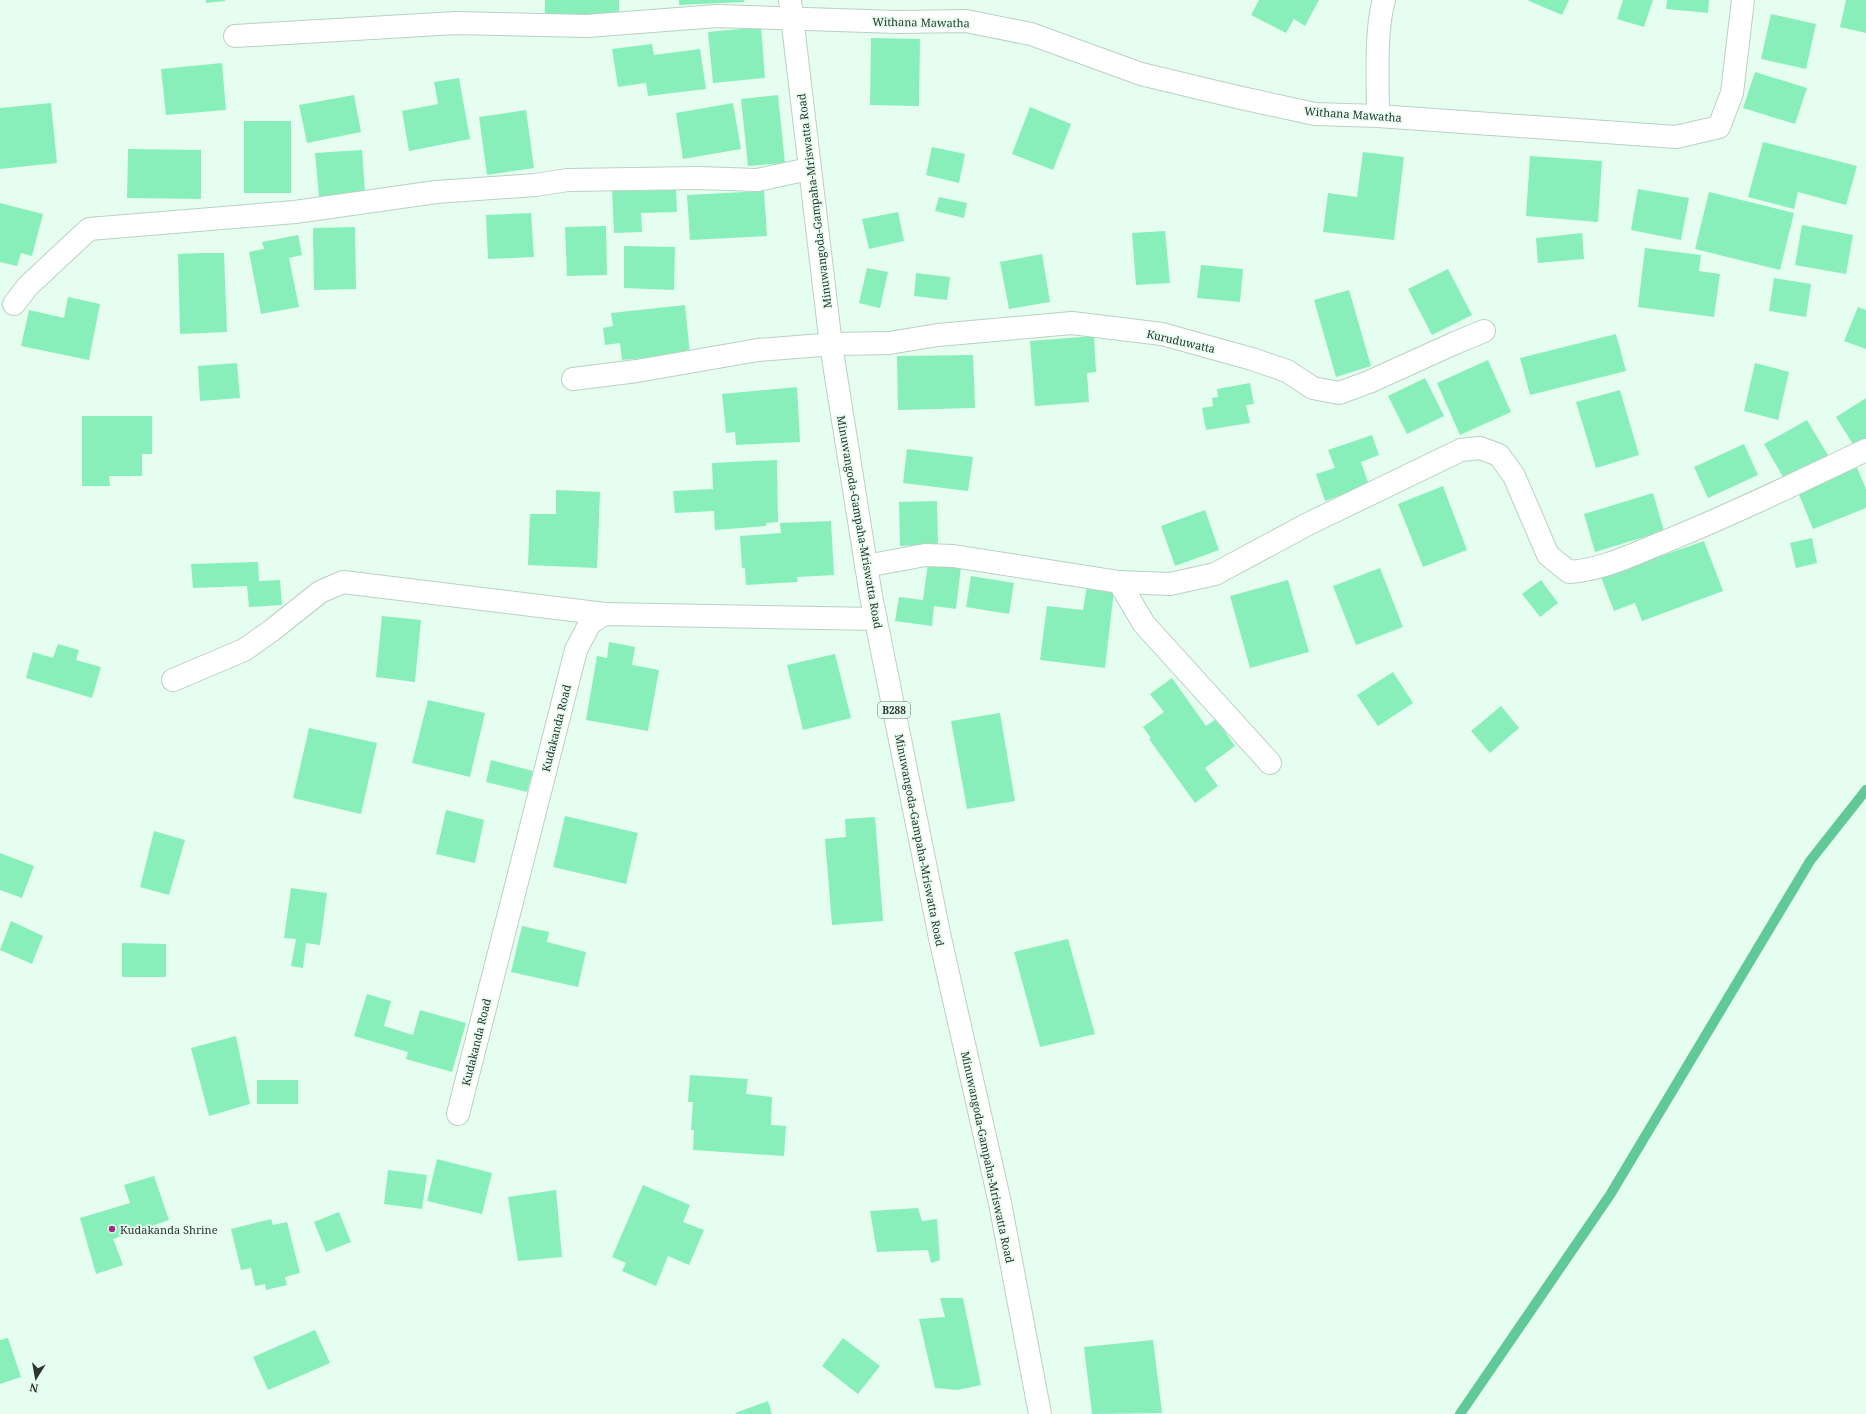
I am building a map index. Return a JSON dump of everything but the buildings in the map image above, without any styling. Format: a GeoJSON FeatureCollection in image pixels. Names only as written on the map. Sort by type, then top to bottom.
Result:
{"type":"FeatureCollection","features":[{"type":"Feature","properties":{"kind":"street"},"geometry":{"type":"LineString","coordinates":[[1378,116],[1378,54],[1381,10],[1384,0]]}},
{"type":"Feature","properties":{"kind":"street","name":"Withana Mawatha"},"geometry":{"type":"LineString","coordinates":[[235,36],[456,23],[587,26],[717,16],[792,13],[897,22],[966,21],[1031,34],[1141,74],[1315,114],[1378,116],[1676,136],[1719,127],[1732,92],[1743,0]]}},
{"type":"Feature","properties":{"kind":"street","name":"Minuwangoda-Gampaha-Mriswatta Road"},"geometry":{"type":"LineString","coordinates":[[792,13],[809,168],[832,344],[866,566],[940,938],[1000,1203],[1040,1414]]}},
{"type":"Feature","properties":{"kind":"street"},"geometry":{"type":"LineString","coordinates":[[14,304],[28,286],[89,229],[295,212],[436,192],[535,185],[568,180],[698,178],[757,180],[809,168]]}},
{"type":"Feature","properties":{"kind":"street","name":"Kuruduwatta"},"geometry":{"type":"LineString","coordinates":[[573,379],[637,371],[758,350],[832,344],[889,343],[938,335],[1072,324],[1162,334],[1252,359],[1287,371],[1314,388],[1339,393],[1369,382],[1455,342],[1484,331]]}},
{"type":"Feature","properties":{"kind":"street"},"geometry":{"type":"LineString","coordinates":[[866,566],[925,556],[953,556],[1119,582],[1170,584],[1215,574],[1308,524],[1461,450],[1480,448],[1498,455],[1514,476],[1548,555],[1569,572],[1588,571],[1610,564],[1685,533],[1781,491],[1866,450]]}},
{"type":"Feature","properties":{"kind":"street"},"geometry":{"type":"LineString","coordinates":[[173,680],[244,650],[276,628],[320,592],[343,582],[605,614],[876,619]]}},
{"type":"Feature","properties":{"kind":"street"},"geometry":{"type":"LineString","coordinates":[[1119,582],[1144,624],[1270,763]]}},
{"type":"Feature","properties":{"kind":"street","name":"Kudakanda Road"},"geometry":{"type":"LineString","coordinates":[[458,1114],[576,650],[590,624],[605,614]]}},
{"type":"Feature","properties":{"kind":"waterway"},"geometry":{"type":"LineString","coordinates":[[1460,1414],[1610,1195],[1810,861],[1866,790]]}},
{"type":"Feature","properties":{"kind":"place","name":"Kudakanda Shrine"},"geometry":{"type":"Point","coordinates":[112,1229]}}]}
